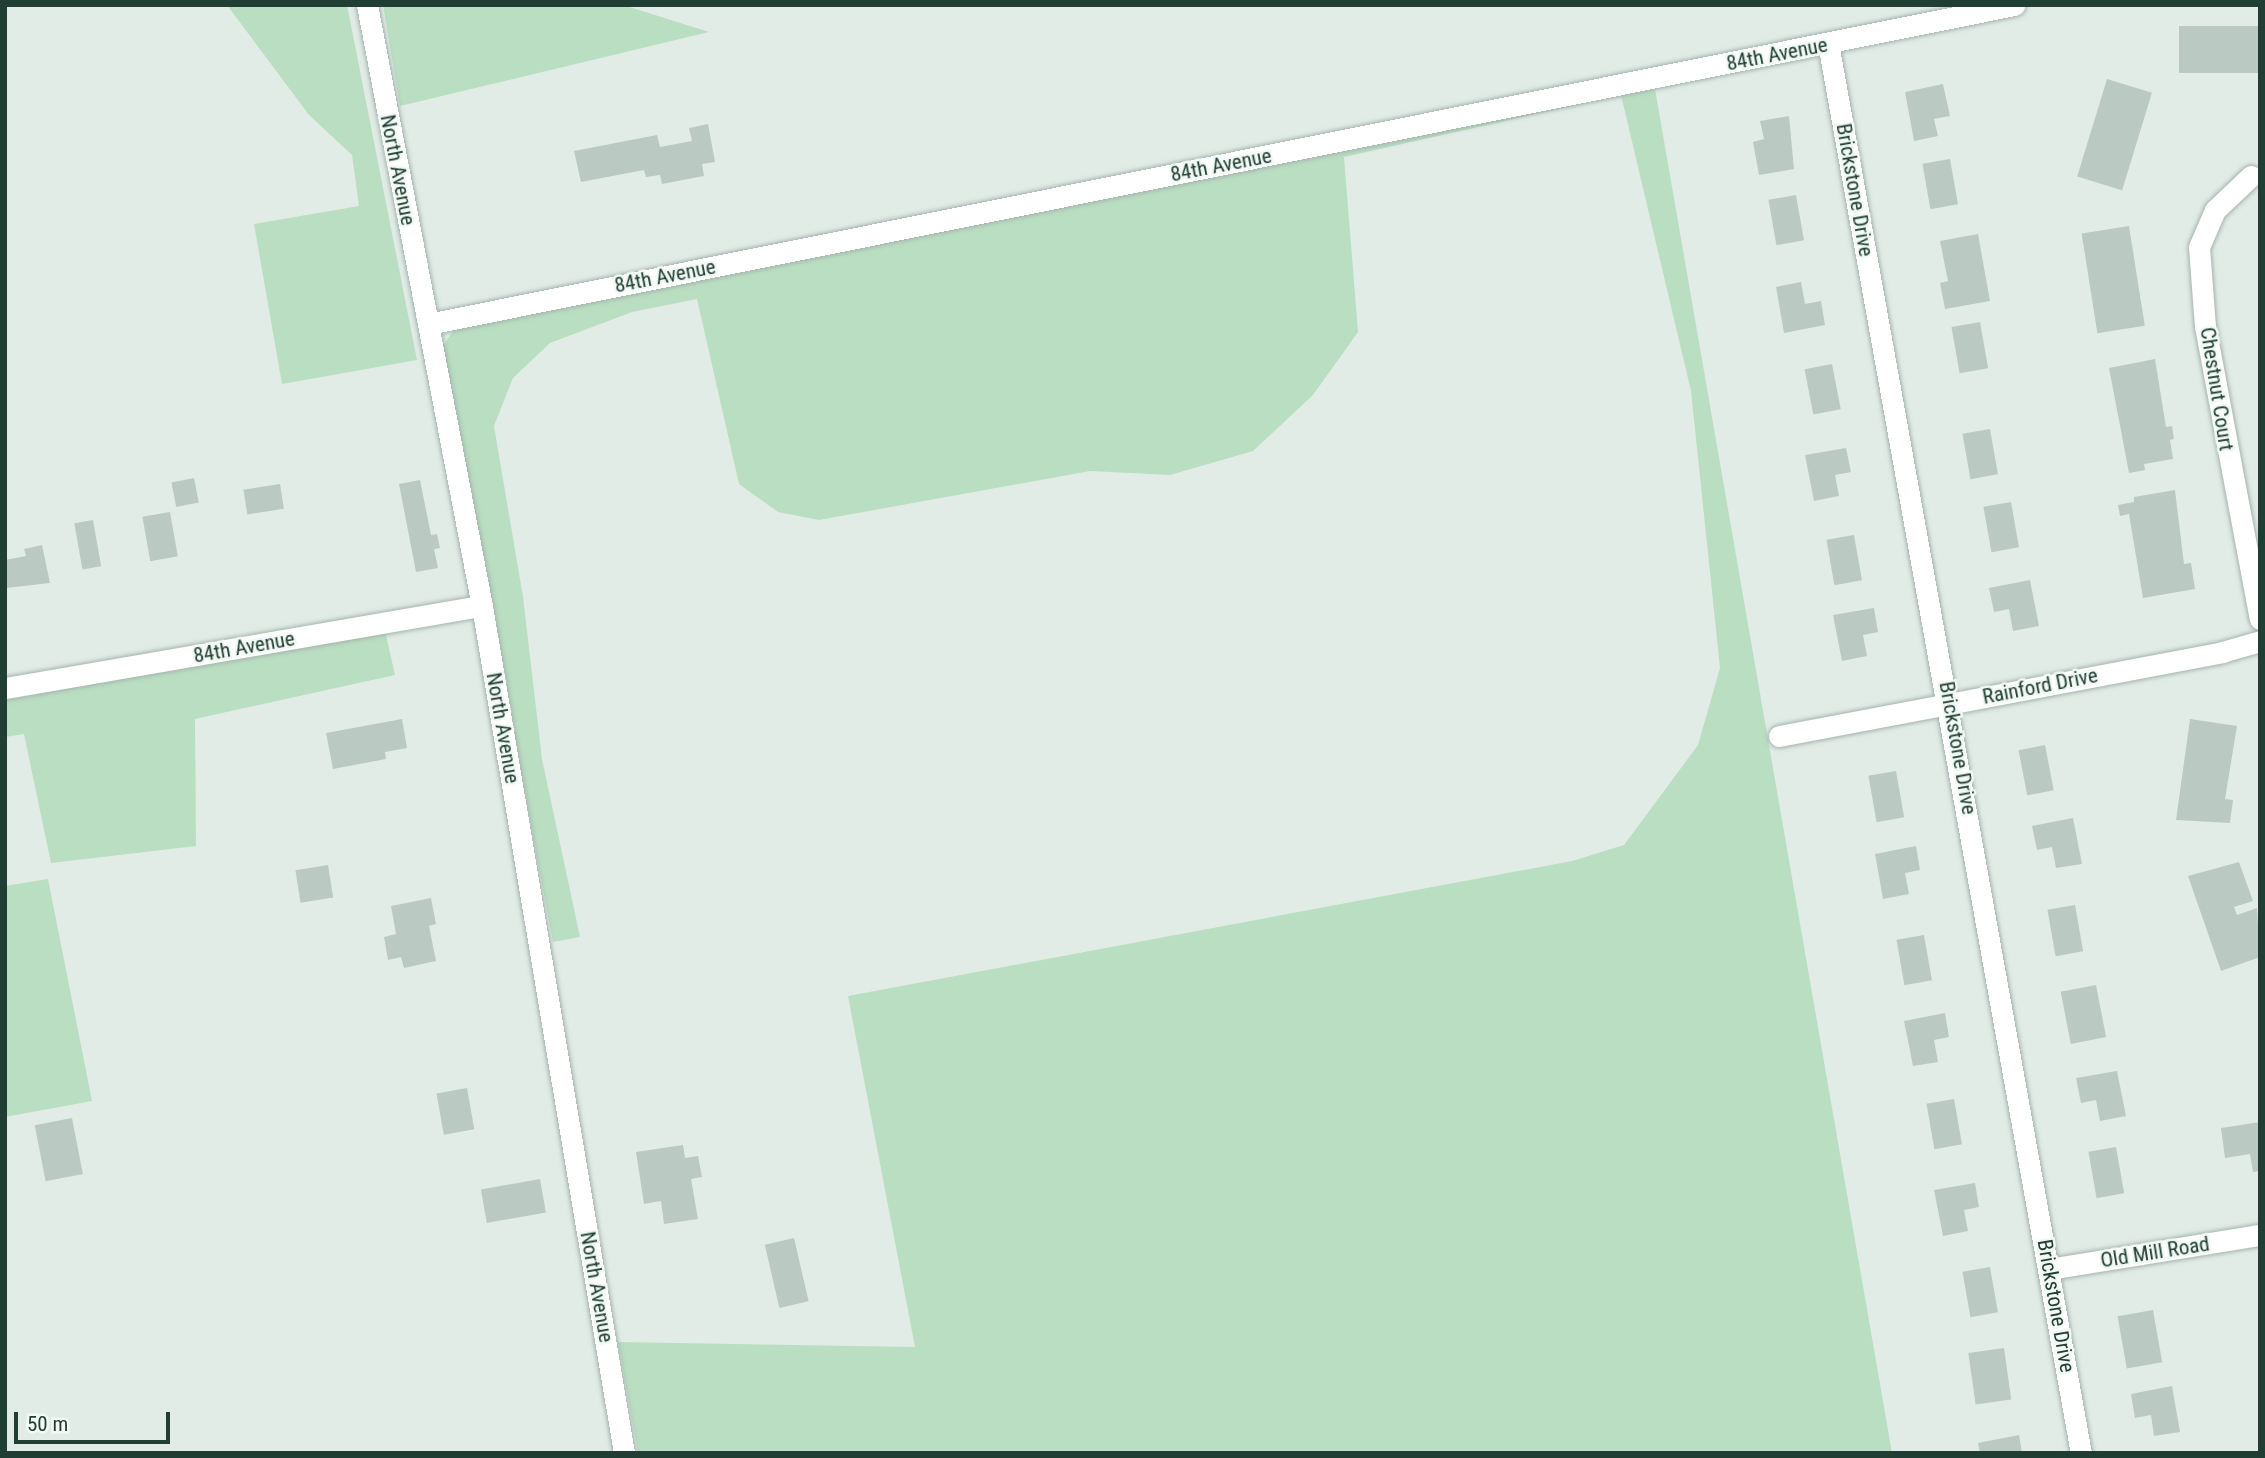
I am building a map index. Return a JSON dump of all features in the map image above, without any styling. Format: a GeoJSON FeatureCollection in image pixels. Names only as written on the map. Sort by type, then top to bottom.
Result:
{"type":"FeatureCollection","features":[{"type":"Feature","properties":{"kind":"street","name":"North Avenue"},"geometry":{"type":"LineString","coordinates":[[367,5],[482,606],[624,1453]]}},
{"type":"Feature","properties":{"kind":"street","name":"84th Avenue"},"geometry":{"type":"LineString","coordinates":[[428,324],[2014,5]]}},
{"type":"Feature","properties":{"kind":"street","name":"Brickstone Drive"},"geometry":{"type":"LineString","coordinates":[[1828,43],[1950,702],[2081,1453]]}},
{"type":"Feature","properties":{"kind":"street","name":"Chestnut Court"},"geometry":{"type":"LineString","coordinates":[[2251,176],[2215,210],[2199,247],[2205,326],[2260,619]]}},
{"type":"Feature","properties":{"kind":"street","name":"84th Avenue"},"geometry":{"type":"LineString","coordinates":[[5,688],[482,606]]}},
{"type":"Feature","properties":{"kind":"street","name":"Rainford Drive"},"geometry":{"type":"LineString","coordinates":[[1779,736],[2260,641]]}},
{"type":"Feature","properties":{"kind":"street","name":"Old Mill Road"},"geometry":{"type":"LineString","coordinates":[[2049,1269],[2260,1235]]}},
{"type":"Feature","properties":{"kind":"green space"},"geometry":{"type":"Polygon","coordinates":[[[227,5],[347,5],[417,360],[282,384],[254,224],[359,206],[352,155],[309,115],[227,5]]]}},
{"type":"Feature","properties":{"kind":"green space"},"geometry":{"type":"Polygon","coordinates":[[[383,5],[623,5],[709,32],[400,106],[383,5]]]}},
{"type":"Feature","properties":{"kind":"green space"},"geometry":{"type":"Polygon","coordinates":[[[1655,89],[1892,1453],[638,1453],[618,1342],[915,1347],[848,996],[1572,861],[1624,845],[1698,745],[1720,668],[1691,391],[1621,96],[1655,89]]]}},
{"type":"Feature","properties":{"kind":"green space"},"geometry":{"type":"Polygon","coordinates":[[[1600,100],[1344,157],[1358,332],[1313,395],[1253,451],[1170,475],[1090,471],[819,520],[778,512],[739,484],[697,299],[632,312],[550,343],[513,378],[494,426],[523,597],[542,759],[580,937],[553,942],[441,348],[463,321],[1600,100]]]}},
{"type":"Feature","properties":{"kind":"green space"},"geometry":{"type":"Polygon","coordinates":[[[385,631],[395,675],[195,719],[196,846],[51,863],[24,734],[5,737],[5,700],[385,631]]]}},
{"type":"Feature","properties":{"kind":"green space"},"geometry":{"type":"Polygon","coordinates":[[[48,879],[92,1101],[5,1117],[5,886],[48,879]]]}},
{"type":"Feature","properties":{"kind":"building"},"geometry":{"type":"Polygon","coordinates":[[[2179,26],[2260,26],[2260,73],[2179,73],[2179,26]]]}},
{"type":"Feature","properties":{"kind":"building"},"geometry":{"type":"Polygon","coordinates":[[[2107,79],[2152,93],[2122,190],[2077,177],[2107,79]]]}},
{"type":"Feature","properties":{"kind":"building"},"geometry":{"type":"Polygon","coordinates":[[[1943,84],[1950,116],[1934,119],[1938,136],[1914,141],[1905,92],[1943,84]]]}},
{"type":"Feature","properties":{"kind":"building"},"geometry":{"type":"Polygon","coordinates":[[[1789,116],[1794,169],[1759,175],[1753,142],[1764,139],[1760,121],[1789,116]]]}},
{"type":"Feature","properties":{"kind":"building"},"geometry":{"type":"Polygon","coordinates":[[[708,124],[715,162],[702,164],[704,176],[662,184],[660,175],[646,177],[644,170],[581,182],[574,151],[657,135],[660,147],[692,141],[689,128],[708,124]]]}},
{"type":"Feature","properties":{"kind":"building"},"geometry":{"type":"Polygon","coordinates":[[[1950,159],[1958,204],[1930,209],[1922,164],[1950,159]]]}},
{"type":"Feature","properties":{"kind":"building"},"geometry":{"type":"Polygon","coordinates":[[[1796,195],[1804,240],[1776,245],[1768,200],[1796,195]]]}},
{"type":"Feature","properties":{"kind":"building"},"geometry":{"type":"Polygon","coordinates":[[[2129,226],[2145,326],[2097,333],[2082,234],[2129,226]]]}},
{"type":"Feature","properties":{"kind":"building"},"geometry":{"type":"Polygon","coordinates":[[[1978,234],[1990,301],[1945,309],[1940,283],[1948,281],[1940,241],[1978,234]]]}},
{"type":"Feature","properties":{"kind":"building"},"geometry":{"type":"Polygon","coordinates":[[[1801,282],[1805,304],[1821,301],[1825,325],[1784,333],[1776,287],[1801,282]]]}},
{"type":"Feature","properties":{"kind":"building"},"geometry":{"type":"Polygon","coordinates":[[[1980,322],[1988,368],[1960,373],[1951,327],[1980,322]]]}},
{"type":"Feature","properties":{"kind":"building"},"geometry":{"type":"Polygon","coordinates":[[[2155,359],[2166,427],[2172,426],[2174,439],[2170,440],[2173,459],[2144,464],[2145,470],[2129,473],[2109,368],[2155,359]]]}},
{"type":"Feature","properties":{"kind":"building"},"geometry":{"type":"Polygon","coordinates":[[[1832,364],[1841,409],[1813,414],[1805,369],[1832,364]]]}},
{"type":"Feature","properties":{"kind":"building"},"geometry":{"type":"Polygon","coordinates":[[[1990,429],[1998,474],[1970,479],[1962,434],[1990,429]]]}},
{"type":"Feature","properties":{"kind":"building"},"geometry":{"type":"Polygon","coordinates":[[[1846,448],[1851,472],[1835,475],[1839,496],[1814,501],[1805,455],[1846,448]]]}},
{"type":"Feature","properties":{"kind":"building"},"geometry":{"type":"Polygon","coordinates":[[[194,478],[199,503],[176,507],[171,482],[194,478]]]}},
{"type":"Feature","properties":{"kind":"building"},"geometry":{"type":"Polygon","coordinates":[[[420,480],[431,535],[437,534],[440,548],[434,549],[438,568],[416,572],[399,484],[420,480]]]}},
{"type":"Feature","properties":{"kind":"building"},"geometry":{"type":"Polygon","coordinates":[[[280,484],[284,509],[247,514],[243,490],[280,484]]]}},
{"type":"Feature","properties":{"kind":"building"},"geometry":{"type":"Polygon","coordinates":[[[2175,490],[2184,564],[2191,563],[2195,589],[2143,598],[2129,514],[2120,516],[2118,505],[2134,502],[2134,497],[2175,490]]]}},
{"type":"Feature","properties":{"kind":"building"},"geometry":{"type":"Polygon","coordinates":[[[2011,502],[2019,547],[1991,552],[1983,507],[2011,502]]]}},
{"type":"Feature","properties":{"kind":"building"},"geometry":{"type":"Polygon","coordinates":[[[170,512],[178,556],[150,561],[142,517],[170,512]]]}},
{"type":"Feature","properties":{"kind":"building"},"geometry":{"type":"Polygon","coordinates":[[[93,520],[101,566],[82,570],[74,523],[93,520]]]}},
{"type":"Feature","properties":{"kind":"building"},"geometry":{"type":"Polygon","coordinates":[[[1854,535],[1862,580],[1834,585],[1826,540],[1854,535]]]}},
{"type":"Feature","properties":{"kind":"building"},"geometry":{"type":"Polygon","coordinates":[[[42,545],[50,583],[6,588],[5,560],[26,556],[24,549],[42,545]]]}},
{"type":"Feature","properties":{"kind":"building"},"geometry":{"type":"Polygon","coordinates":[[[2030,580],[2039,626],[2013,631],[2009,609],[1994,612],[1989,588],[2030,580]]]}},
{"type":"Feature","properties":{"kind":"building"},"geometry":{"type":"Polygon","coordinates":[[[1874,608],[1878,632],[1863,635],[1867,656],[1842,661],[1833,615],[1874,608]]]}},
{"type":"Feature","properties":{"kind":"building"},"geometry":{"type":"Polygon","coordinates":[[[402,719],[407,748],[385,752],[386,759],[333,769],[326,733],[402,719]]]}},
{"type":"Feature","properties":{"kind":"building"},"geometry":{"type":"Polygon","coordinates":[[[2190,719],[2237,726],[2225,799],[2233,800],[2230,823],[2176,820],[2190,719]]]}},
{"type":"Feature","properties":{"kind":"building"},"geometry":{"type":"Polygon","coordinates":[[[2045,745],[2054,790],[2027,795],[2018,750],[2045,745]]]}},
{"type":"Feature","properties":{"kind":"building"},"geometry":{"type":"Polygon","coordinates":[[[1896,771],[1904,817],[1877,822],[1868,776],[1896,771]]]}},
{"type":"Feature","properties":{"kind":"building"},"geometry":{"type":"Polygon","coordinates":[[[2073,818],[2082,864],[2056,868],[2052,847],[2037,850],[2032,826],[2073,818]]]}},
{"type":"Feature","properties":{"kind":"building"},"geometry":{"type":"Polygon","coordinates":[[[1916,846],[1920,870],[1905,873],[1909,894],[1883,899],[1875,854],[1916,846]]]}},
{"type":"Feature","properties":{"kind":"building"},"geometry":{"type":"Polygon","coordinates":[[[2239,862],[2253,901],[2234,907],[2237,915],[2257,908],[2260,957],[2221,971],[2188,876],[2239,862]]]}},
{"type":"Feature","properties":{"kind":"building"},"geometry":{"type":"Polygon","coordinates":[[[328,865],[333,898],[301,903],[295,870],[328,865]]]}},
{"type":"Feature","properties":{"kind":"building"},"geometry":{"type":"Polygon","coordinates":[[[431,898],[436,924],[429,926],[436,961],[404,968],[401,957],[388,960],[384,937],[396,934],[391,906],[431,898]]]}},
{"type":"Feature","properties":{"kind":"building"},"geometry":{"type":"Polygon","coordinates":[[[2075,905],[2083,951],[2056,956],[2047,910],[2075,905]]]}},
{"type":"Feature","properties":{"kind":"building"},"geometry":{"type":"Polygon","coordinates":[[[1924,935],[1932,980],[1904,985],[1896,940],[1924,935]]]}},
{"type":"Feature","properties":{"kind":"building"},"geometry":{"type":"Polygon","coordinates":[[[2096,985],[2106,1037],[2071,1044],[2061,992],[2096,985]]]}},
{"type":"Feature","properties":{"kind":"building"},"geometry":{"type":"Polygon","coordinates":[[[1945,1013],[1949,1037],[1934,1040],[1938,1062],[1913,1066],[1904,1021],[1945,1013]]]}},
{"type":"Feature","properties":{"kind":"building"},"geometry":{"type":"Polygon","coordinates":[[[2117,1071],[2126,1116],[2100,1121],[2096,1100],[2081,1103],[2076,1078],[2117,1071]]]}},
{"type":"Feature","properties":{"kind":"building"},"geometry":{"type":"Polygon","coordinates":[[[467,1088],[474,1129],[444,1135],[436,1093],[467,1088]]]}},
{"type":"Feature","properties":{"kind":"building"},"geometry":{"type":"Polygon","coordinates":[[[1954,1099],[1962,1144],[1934,1149],[1926,1104],[1954,1099]]]}},
{"type":"Feature","properties":{"kind":"building"},"geometry":{"type":"Polygon","coordinates":[[[72,1118],[83,1174],[46,1181],[35,1125],[72,1118]]]}},
{"type":"Feature","properties":{"kind":"building"},"geometry":{"type":"Polygon","coordinates":[[[2260,1122],[2260,1171],[2253,1172],[2250,1154],[2225,1158],[2221,1128],[2260,1122]]]}},
{"type":"Feature","properties":{"kind":"building"},"geometry":{"type":"Polygon","coordinates":[[[683,1145],[685,1158],[698,1156],[702,1177],[691,1179],[698,1219],[664,1224],[661,1201],[644,1204],[636,1152],[683,1145]]]}},
{"type":"Feature","properties":{"kind":"building"},"geometry":{"type":"Polygon","coordinates":[[[2116,1147],[2124,1193],[2097,1198],[2088,1152],[2116,1147]]]}},
{"type":"Feature","properties":{"kind":"building"},"geometry":{"type":"Polygon","coordinates":[[[540,1179],[546,1212],[487,1223],[481,1189],[540,1179]]]}},
{"type":"Feature","properties":{"kind":"building"},"geometry":{"type":"Polygon","coordinates":[[[1975,1183],[1979,1207],[1964,1210],[1968,1231],[1943,1236],[1934,1190],[1975,1183]]]}},
{"type":"Feature","properties":{"kind":"building"},"geometry":{"type":"Polygon","coordinates":[[[794,1238],[809,1301],[779,1308],[765,1245],[794,1238]]]}},
{"type":"Feature","properties":{"kind":"building"},"geometry":{"type":"Polygon","coordinates":[[[1990,1267],[1998,1312],[1970,1317],[1962,1272],[1990,1267]]]}},
{"type":"Feature","properties":{"kind":"building"},"geometry":{"type":"Polygon","coordinates":[[[2153,1310],[2162,1362],[2127,1368],[2118,1316],[2153,1310]]]}},
{"type":"Feature","properties":{"kind":"building"},"geometry":{"type":"Polygon","coordinates":[[[2004,1348],[2011,1399],[1976,1405],[1968,1353],[2004,1348]]]}},
{"type":"Feature","properties":{"kind":"building"},"geometry":{"type":"Polygon","coordinates":[[[2172,1386],[2180,1432],[2154,1436],[2151,1415],[2135,1418],[2131,1394],[2172,1386]]]}},
{"type":"Feature","properties":{"kind":"building"},"geometry":{"type":"Polygon","coordinates":[[[2019,1435],[2022,1453],[1980,1453],[1978,1443],[2019,1435]]]}}]}
